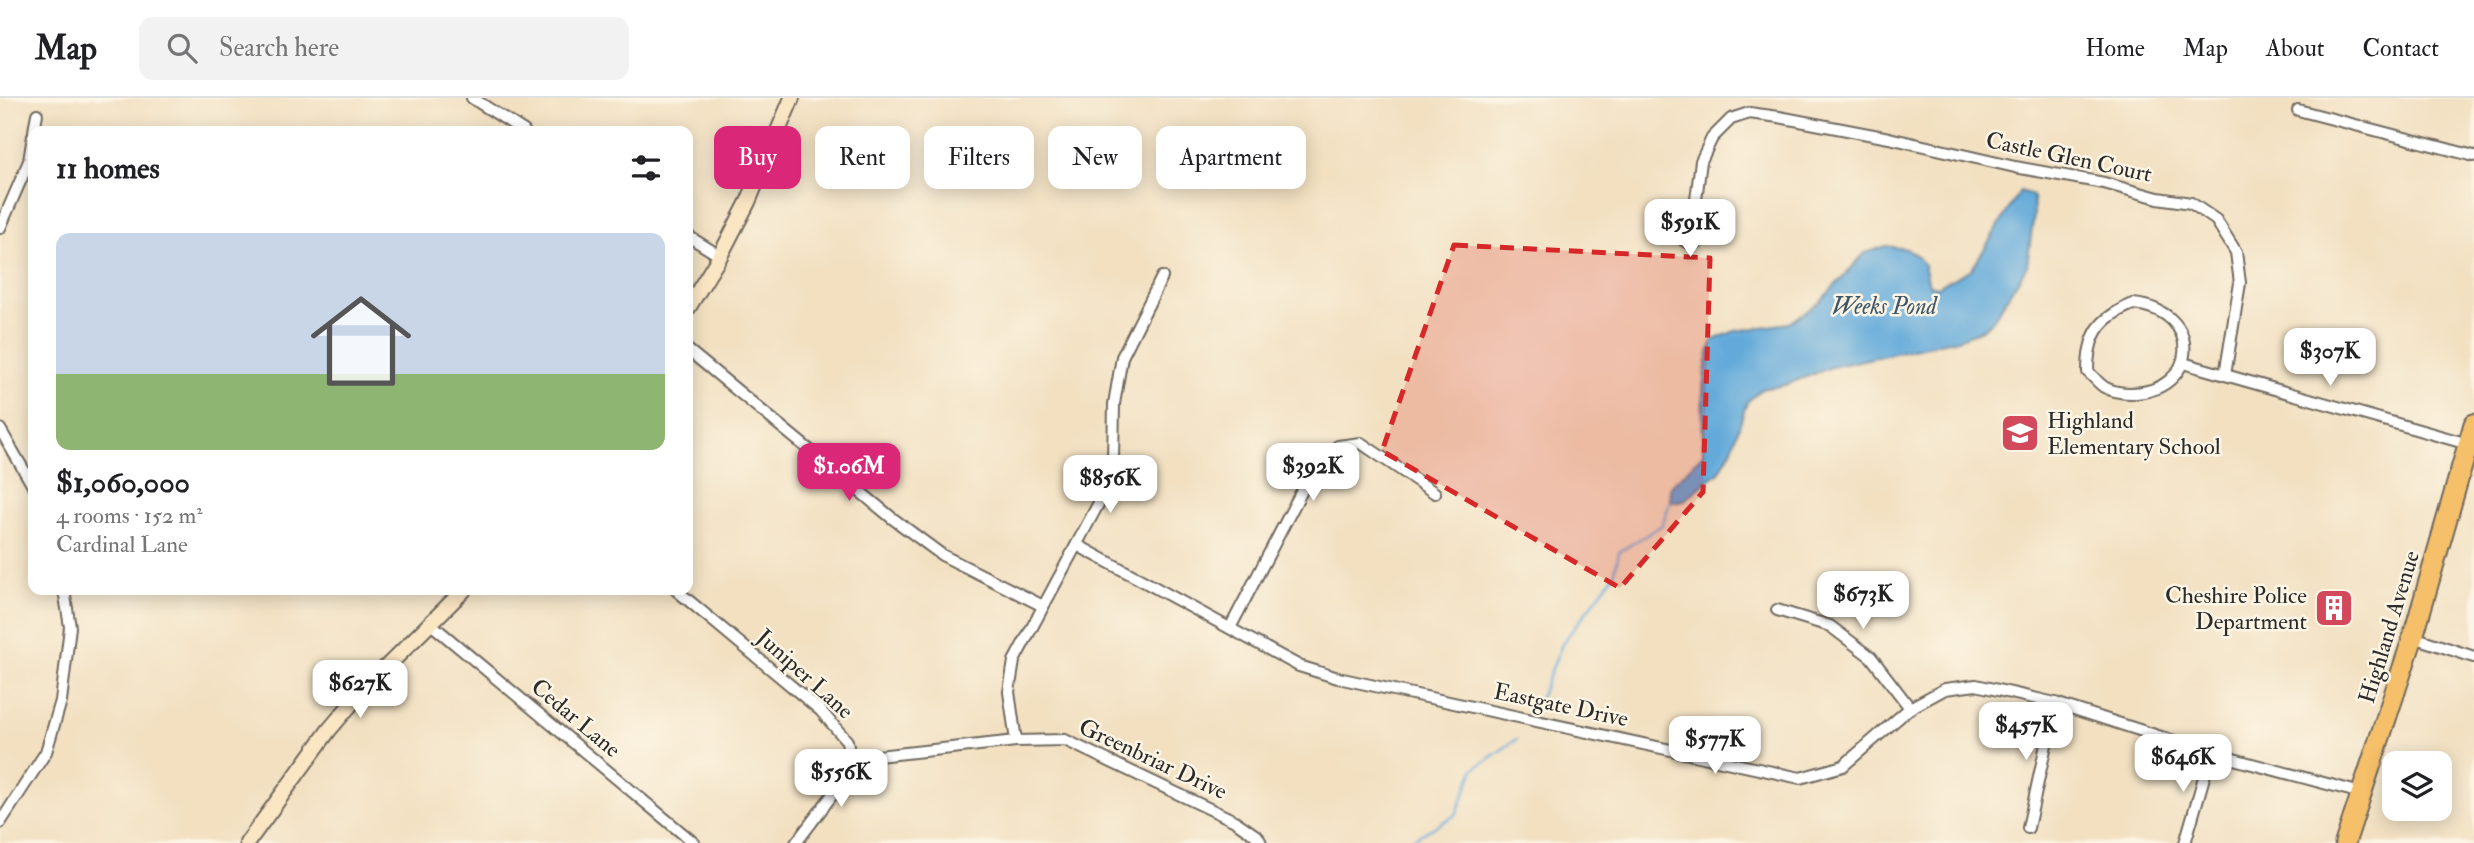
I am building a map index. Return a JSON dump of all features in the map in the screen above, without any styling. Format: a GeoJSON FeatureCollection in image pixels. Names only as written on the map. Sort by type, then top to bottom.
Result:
{"type":"FeatureCollection","features":[{"type":"Feature","properties":{"kind":"highway","name":"Highland Avenue"},"geometry":{"type":"LineString","coordinates":[[2345,843],[2413,637],[2474,424]]}},
{"type":"Feature","properties":{"kind":"street"},"geometry":{"type":"LineString","coordinates":[[472,98],[516,126]]}},
{"type":"Feature","properties":{"kind":"street"},"geometry":{"type":"LineString","coordinates":[[693,300],[748,202],[792,98]]}},
{"type":"Feature","properties":{"kind":"street"},"geometry":{"type":"LineString","coordinates":[[2298,110],[2474,156]]}},
{"type":"Feature","properties":{"kind":"street","name":"Castle Glen Court"},"geometry":{"type":"LineString","coordinates":[[1694,215],[1701,161],[1712,138],[1731,120],[1749,113],[1889,138],[2191,203],[2216,219],[2236,252],[2241,283],[2225,375]]}},
{"type":"Feature","properties":{"kind":"street"},"geometry":{"type":"LineString","coordinates":[[35,126],[37,114]]}},
{"type":"Feature","properties":{"kind":"street"},"geometry":{"type":"LineString","coordinates":[[0,228],[28,163]]}},
{"type":"Feature","properties":{"kind":"street"},"geometry":{"type":"LineString","coordinates":[[693,239],[720,256]]}},
{"type":"Feature","properties":{"kind":"street"},"geometry":{"type":"LineString","coordinates":[[1016,741],[1009,692],[1014,662],[1101,497],[1113,461],[1114,404],[1122,357],[1162,276]]}},
{"type":"Feature","properties":{"kind":"street"},"geometry":{"type":"LineString","coordinates":[[2133,304],[2151,306],[2168,314],[2179,328],[2185,345],[2183,363],[2174,377],[2160,387],[2143,393],[2122,393],[2103,386],[2088,372],[2089,346],[2102,321],[2114,312],[2133,304]]}},
{"type":"Feature","properties":{"kind":"street"},"geometry":{"type":"LineString","coordinates":[[693,354],[881,509],[942,555],[1043,606]]}},
{"type":"Feature","properties":{"kind":"street"},"geometry":{"type":"LineString","coordinates":[[2183,363],[2468,444]]}},
{"type":"Feature","properties":{"kind":"street"},"geometry":{"type":"LineString","coordinates":[[0,429],[28,477]]}},
{"type":"Feature","properties":{"kind":"street"},"geometry":{"type":"LineString","coordinates":[[1230,628],[1317,462],[1338,446],[1361,443],[1434,493]]}},
{"type":"Feature","properties":{"kind":"street","name":"Eastgate Drive"},"geometry":{"type":"LineString","coordinates":[[1077,545],[1299,666],[1338,678],[1800,778],[1843,766],[1910,708],[1945,689],[1976,685],[2054,703],[2211,753],[2361,793]]}},
{"type":"Feature","properties":{"kind":"street"},"geometry":{"type":"LineString","coordinates":[[0,823],[46,752],[61,701],[70,627],[65,595]]}},
{"type":"Feature","properties":{"kind":"street"},"geometry":{"type":"LineString","coordinates":[[247,843],[329,730],[363,690],[459,595]]}},
{"type":"Feature","properties":{"kind":"street","name":"Juniper Lane"},"geometry":{"type":"LineString","coordinates":[[682,595],[820,710],[847,741],[850,758]]}},
{"type":"Feature","properties":{"kind":"street"},"geometry":{"type":"LineString","coordinates":[[1777,610],[1830,626],[1871,657],[1910,708]]}},
{"type":"Feature","properties":{"kind":"street","name":"Cedar Lane"},"geometry":{"type":"LineString","coordinates":[[431,624],[694,843]]}},
{"type":"Feature","properties":{"kind":"street"},"geometry":{"type":"LineString","coordinates":[[2413,637],[2474,657]]}},
{"type":"Feature","properties":{"kind":"street"},"geometry":{"type":"LineString","coordinates":[[2028,828],[2054,703]]}},
{"type":"Feature","properties":{"kind":"street","name":"Greenbriar Drive"},"geometry":{"type":"LineString","coordinates":[[850,758],[1016,741],[1065,740],[1236,821],[1258,837],[1261,843]]}},
{"type":"Feature","properties":{"kind":"street"},"geometry":{"type":"LineString","coordinates":[[2185,843],[2211,753]]}},
{"type":"Feature","properties":{"kind":"street"},"geometry":{"type":"LineString","coordinates":[[796,843],[845,778],[850,758]]}},
{"type":"Feature","properties":{"kind":"highlighted area"},"geometry":{"type":"Polygon","coordinates":[[[1454,245],[1710,258],[1703,492],[1620,588],[1382,451],[1454,245]]]}},
{"type":"Feature","properties":{"kind":"water","name":"Weeks Pond"},"geometry":{"type":"Polygon","coordinates":[[[2020,191],[2033,195],[2034,214],[2027,266],[1993,320],[1979,331],[1958,339],[1832,367],[1785,385],[1761,389],[1747,402],[1732,448],[1720,471],[1683,501],[1670,502],[1670,487],[1703,454],[1704,382],[1713,340],[1735,331],[1789,323],[1820,302],[1865,253],[1886,246],[1907,249],[1917,256],[1924,265],[1929,285],[1937,287],[1972,269],[2020,191]]]}},
{"type":"Feature","properties":{"kind":"waterway"},"geometry":{"type":"LineString","coordinates":[[1537,705],[1562,644],[1614,575],[1619,552],[1662,525],[1670,502]]}},
{"type":"Feature","properties":{"kind":"waterway"},"geometry":{"type":"LineString","coordinates":[[1410,843],[1456,815],[1474,769],[1517,739]]}},
{"type":"Feature","properties":{"kind":"place","name":"Highland Elementary School"},"geometry":{"type":"Point","coordinates":[2020,433]}},
{"type":"Feature","properties":{"kind":"place","name":"Cheshire Police Department"},"geometry":{"type":"Point","coordinates":[2334,608]}}]}
